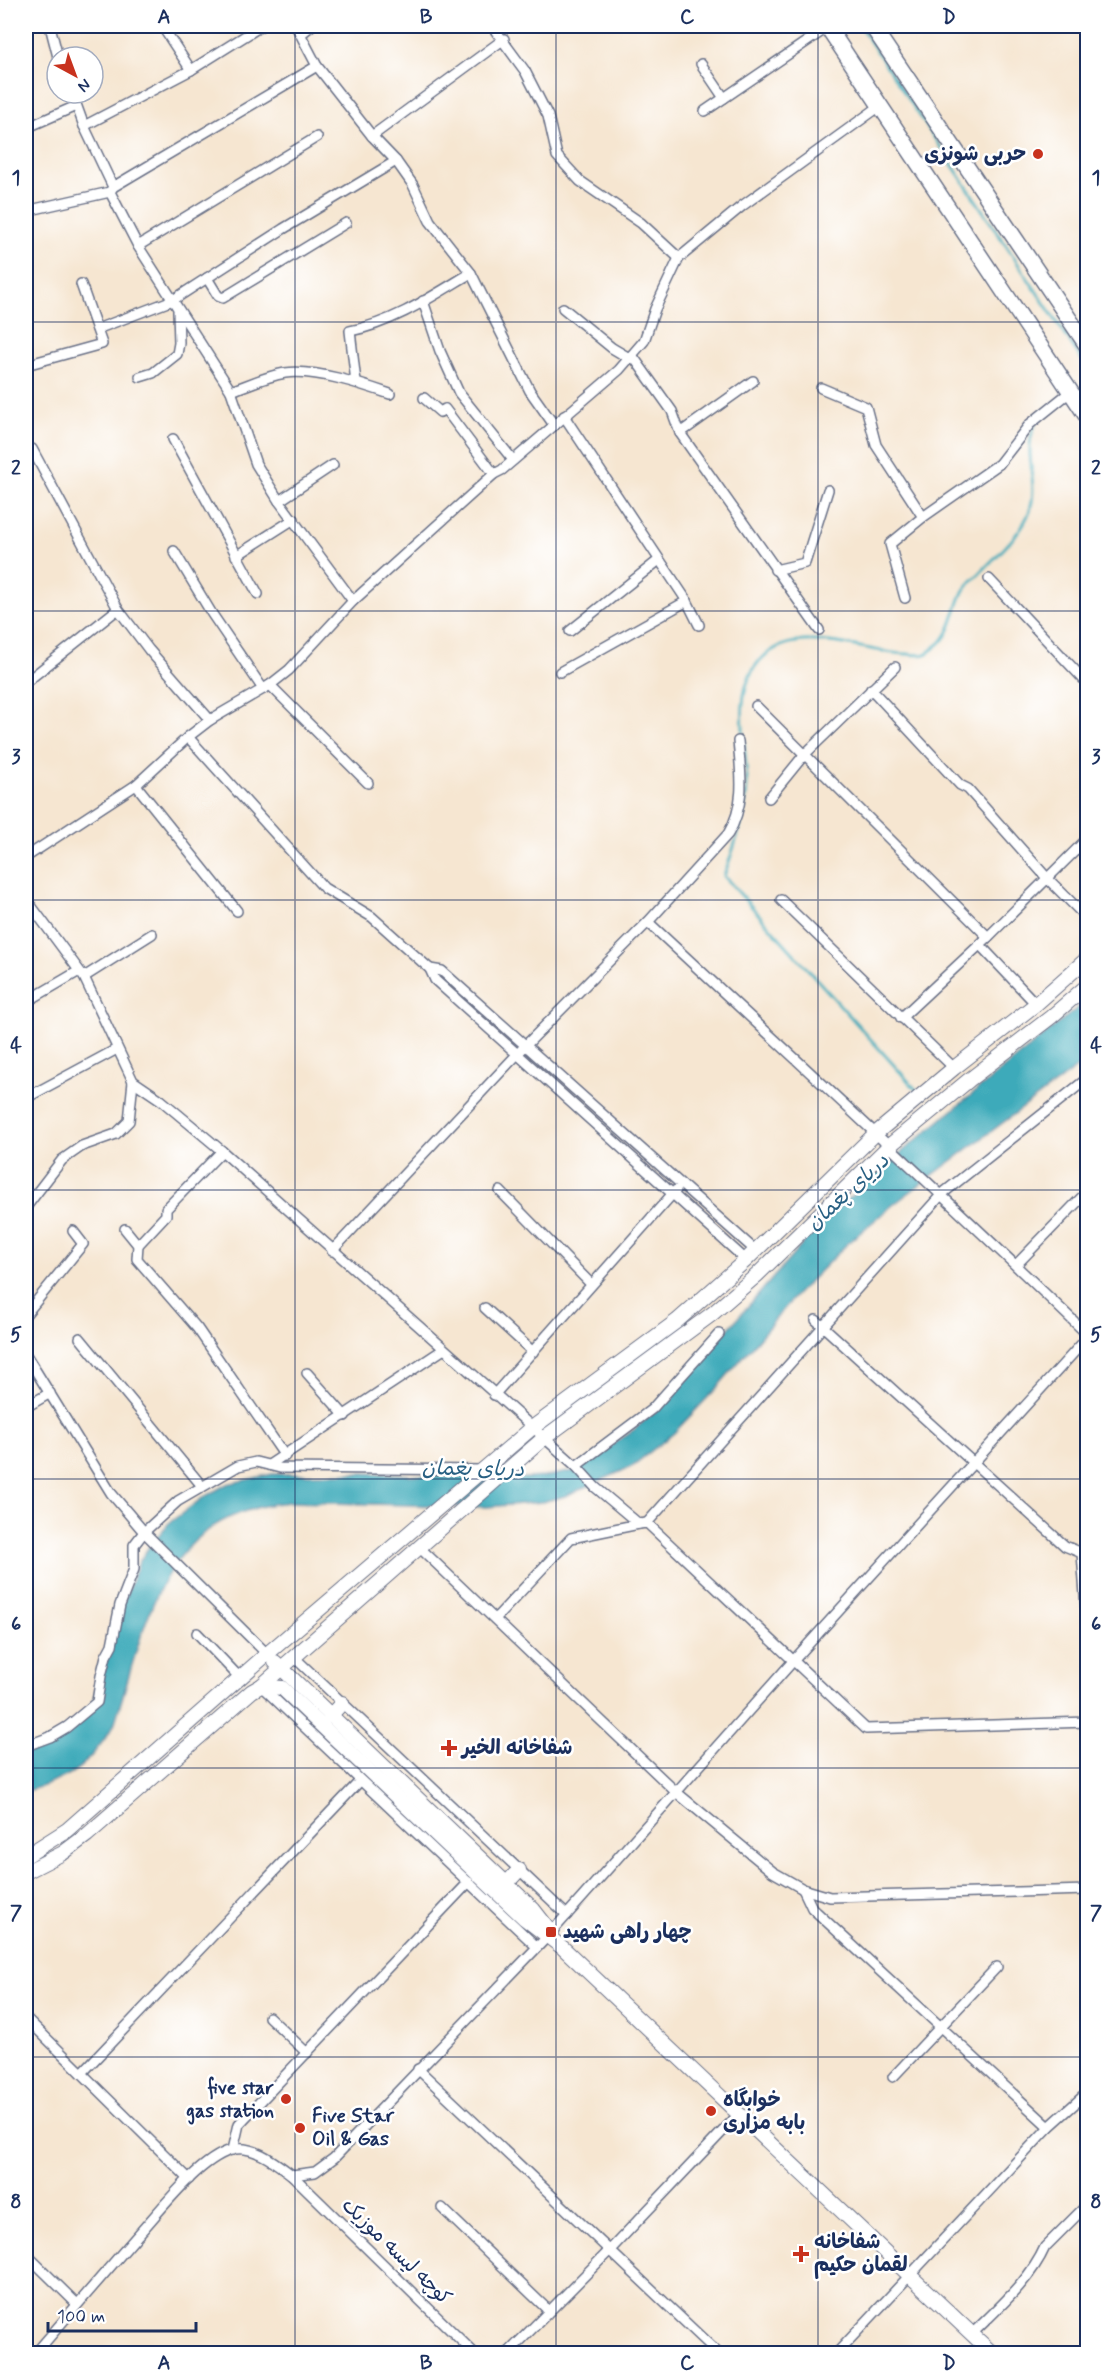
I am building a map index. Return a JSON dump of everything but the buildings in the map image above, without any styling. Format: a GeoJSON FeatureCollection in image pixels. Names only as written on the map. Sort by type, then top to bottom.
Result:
{"type":"FeatureCollection","features":[{"type":"Feature","properties":{"kind":"main road"},"geometry":{"type":"LineString","coordinates":[[828,26],[1088,418]]}},
{"type":"Feature","properties":{"kind":"main road"},"geometry":{"type":"LineString","coordinates":[[872,26],[1088,347]]}},
{"type":"Feature","properties":{"kind":"main road"},"geometry":{"type":"LineString","coordinates":[[26,1856],[67,1830],[267,1654],[532,1428],[677,1321],[751,1255],[875,1134],[1036,1004],[1088,958]]}},
{"type":"Feature","properties":{"kind":"main road"},"geometry":{"type":"LineString","coordinates":[[26,1872],[63,1853],[87,1835],[544,1438],[712,1314],[757,1275],[889,1146],[1088,985]]}},
{"type":"Feature","properties":{"kind":"main road"},"geometry":{"type":"LineString","coordinates":[[267,1654],[533,1909],[550,1935],[563,1948],[993,2354]]}},
{"type":"Feature","properties":{"kind":"main road"},"geometry":{"type":"LineString","coordinates":[[261,1686],[282,1688],[306,1709],[508,1913],[550,1935]]}},
{"type":"Feature","properties":{"kind":"main road"},"geometry":{"type":"LineString","coordinates":[[330,1716],[342,1703]]}},
{"type":"Feature","properties":{"kind":"main road"},"geometry":{"type":"LineString","coordinates":[[296,1720],[306,1709]]}},
{"type":"Feature","properties":{"kind":"main road"},"geometry":{"type":"LineString","coordinates":[[506,1884],[519,1870]]}},
{"type":"Feature","properties":{"kind":"street"},"geometry":{"type":"LineString","coordinates":[[50,26],[55,45]]}},
{"type":"Feature","properties":{"kind":"street"},"geometry":{"type":"LineString","coordinates":[[162,26],[191,70]]}},
{"type":"Feature","properties":{"kind":"street"},"geometry":{"type":"LineString","coordinates":[[84,126],[191,70],[261,26]]}},
{"type":"Feature","properties":{"kind":"street"},"geometry":{"type":"LineString","coordinates":[[310,26],[299,30],[317,66],[372,136],[396,161],[413,185],[430,221],[471,273],[531,391],[554,425]]}},
{"type":"Feature","properties":{"kind":"street"},"geometry":{"type":"LineString","coordinates":[[492,26],[504,39],[525,71],[548,116],[557,156],[580,181],[641,223],[678,258]]}},
{"type":"Feature","properties":{"kind":"street"},"geometry":{"type":"LineString","coordinates":[[705,111],[828,26]]}},
{"type":"Feature","properties":{"kind":"street"},"geometry":{"type":"LineString","coordinates":[[372,136],[504,39]]}},
{"type":"Feature","properties":{"kind":"street"},"geometry":{"type":"LineString","coordinates":[[701,64],[724,98]]}},
{"type":"Feature","properties":{"kind":"street"},"geometry":{"type":"LineString","coordinates":[[26,211],[112,190],[317,66]]}},
{"type":"Feature","properties":{"kind":"street"},"geometry":{"type":"LineString","coordinates":[[26,128],[76,106],[138,246],[231,391],[256,464],[279,501],[353,602]]}},
{"type":"Feature","properties":{"kind":"street"},"geometry":{"type":"LineString","coordinates":[[26,857],[136,785],[210,720],[267,687],[289,670],[353,602],[494,474],[502,470],[620,370],[644,341],[655,309],[678,258],[742,206],[880,106]]}},
{"type":"Feature","properties":{"kind":"street"},"geometry":{"type":"LineString","coordinates":[[138,246],[317,137]]}},
{"type":"Feature","properties":{"kind":"street"},"geometry":{"type":"LineString","coordinates":[[98,329],[175,304],[207,278],[396,161]]}},
{"type":"Feature","properties":{"kind":"street"},"geometry":{"type":"LineString","coordinates":[[207,278],[218,296],[223,298],[346,223]]}},
{"type":"Feature","properties":{"kind":"street"},"geometry":{"type":"LineString","coordinates":[[356,382],[350,331],[371,327],[423,301],[471,273]]}},
{"type":"Feature","properties":{"kind":"street"},"geometry":{"type":"LineString","coordinates":[[26,365],[102,344],[81,284]]}},
{"type":"Feature","properties":{"kind":"street"},"geometry":{"type":"LineString","coordinates":[[423,301],[440,351],[459,393],[513,460]]}},
{"type":"Feature","properties":{"kind":"street"},"geometry":{"type":"LineString","coordinates":[[140,377],[153,373],[177,354],[180,326],[175,304]]}},
{"type":"Feature","properties":{"kind":"street"},"geometry":{"type":"LineString","coordinates":[[563,308],[612,348],[630,357],[672,411],[680,433],[819,630]]}},
{"type":"Feature","properties":{"kind":"street"},"geometry":{"type":"LineString","coordinates":[[231,391],[286,373],[322,375],[356,382],[390,394]]}},
{"type":"Feature","properties":{"kind":"street"},"geometry":{"type":"LineString","coordinates":[[680,433],[753,381]]}},
{"type":"Feature","properties":{"kind":"street"},"geometry":{"type":"LineString","coordinates":[[821,388],[866,406],[876,445],[923,518]]}},
{"type":"Feature","properties":{"kind":"street"},"geometry":{"type":"LineString","coordinates":[[905,597],[890,544],[999,464],[1030,424],[1070,392]]}},
{"type":"Feature","properties":{"kind":"street"},"geometry":{"type":"LineString","coordinates":[[424,398],[440,412],[445,409],[494,474]]}},
{"type":"Feature","properties":{"kind":"street"},"geometry":{"type":"LineString","coordinates":[[564,416],[687,601],[699,625]]}},
{"type":"Feature","properties":{"kind":"street"},"geometry":{"type":"LineString","coordinates":[[173,440],[258,594]]}},
{"type":"Feature","properties":{"kind":"street"},"geometry":{"type":"LineString","coordinates":[[32,449],[118,609],[149,650],[210,720]]}},
{"type":"Feature","properties":{"kind":"street"},"geometry":{"type":"LineString","coordinates":[[279,501],[333,465]]}},
{"type":"Feature","properties":{"kind":"street"},"geometry":{"type":"LineString","coordinates":[[775,570],[804,563],[828,490]]}},
{"type":"Feature","properties":{"kind":"street"},"geometry":{"type":"LineString","coordinates":[[236,556],[294,519]]}},
{"type":"Feature","properties":{"kind":"street"},"geometry":{"type":"LineString","coordinates":[[174,551],[212,614],[267,687],[368,783]]}},
{"type":"Feature","properties":{"kind":"street"},"geometry":{"type":"LineString","coordinates":[[570,632],[659,560]]}},
{"type":"Feature","properties":{"kind":"street"},"geometry":{"type":"LineString","coordinates":[[989,579],[1088,684]]}},
{"type":"Feature","properties":{"kind":"street"},"geometry":{"type":"LineString","coordinates":[[560,672],[687,601]]}},
{"type":"Feature","properties":{"kind":"street"},"geometry":{"type":"LineString","coordinates":[[26,682],[118,609]]}},
{"type":"Feature","properties":{"kind":"street"},"geometry":{"type":"LineString","coordinates":[[769,798],[804,755],[894,667]]}},
{"type":"Feature","properties":{"kind":"street"},"geometry":{"type":"LineString","coordinates":[[871,688],[960,785],[968,789],[1047,878],[1088,919]]}},
{"type":"Feature","properties":{"kind":"street"},"geometry":{"type":"LineString","coordinates":[[756,706],[988,937]]}},
{"type":"Feature","properties":{"kind":"street"},"geometry":{"type":"LineString","coordinates":[[188,737],[324,888],[372,917],[430,969],[435,980],[671,1195],[751,1255]]}},
{"type":"Feature","properties":{"kind":"street"},"geometry":{"type":"LineString","coordinates":[[332,1251],[525,1046],[648,922],[728,834],[736,821],[742,786],[738,741]]}},
{"type":"Feature","properties":{"kind":"street"},"geometry":{"type":"LineString","coordinates":[[136,785],[237,911]]}},
{"type":"Feature","properties":{"kind":"street"},"geometry":{"type":"LineString","coordinates":[[901,1018],[980,945],[1088,838]]}},
{"type":"Feature","properties":{"kind":"street"},"geometry":{"type":"LineString","coordinates":[[26,899],[81,974],[133,1081],[222,1151],[595,1486],[643,1524],[794,1660],[866,1729],[1088,1722]]}},
{"type":"Feature","properties":{"kind":"street"},"geometry":{"type":"LineString","coordinates":[[781,900],[954,1068]]}},
{"type":"Feature","properties":{"kind":"street"},"geometry":{"type":"LineString","coordinates":[[292,2175],[315,2172],[334,2158],[550,1935],[676,1791],[1088,1336],[942,1194],[648,922]]}},
{"type":"Feature","properties":{"kind":"street"},"geometry":{"type":"LineString","coordinates":[[26,1002],[152,934]]}},
{"type":"Feature","properties":{"kind":"street"},"geometry":{"type":"LineString","coordinates":[[980,945],[1036,1004]]}},
{"type":"Feature","properties":{"kind":"street"},"geometry":{"type":"LineString","coordinates":[[430,969],[442,971],[681,1185],[751,1255]]}},
{"type":"Feature","properties":{"kind":"street"},"geometry":{"type":"LineString","coordinates":[[26,1098],[117,1049]]}},
{"type":"Feature","properties":{"kind":"street"},"geometry":{"type":"LineString","coordinates":[[495,1619],[572,1538],[643,1524],[824,1328],[942,1194],[1088,1078]]}},
{"type":"Feature","properties":{"kind":"street"},"geometry":{"type":"LineString","coordinates":[[26,1207],[62,1160],[82,1146],[116,1134],[129,1121],[133,1081]]}},
{"type":"Feature","properties":{"kind":"street"},"geometry":{"type":"LineString","coordinates":[[222,1151],[166,1209],[166,1215],[138,1245],[137,1259],[197,1328],[285,1456]]}},
{"type":"Feature","properties":{"kind":"street"},"geometry":{"type":"LineString","coordinates":[[494,1395],[681,1185]]}},
{"type":"Feature","properties":{"kind":"street"},"geometry":{"type":"LineString","coordinates":[[500,1191],[591,1284]]}},
{"type":"Feature","properties":{"kind":"street"},"geometry":{"type":"LineString","coordinates":[[1016,1265],[1088,1191]]}},
{"type":"Feature","properties":{"kind":"street"},"geometry":{"type":"LineString","coordinates":[[125,1229],[138,1245]]}},
{"type":"Feature","properties":{"kind":"street"},"geometry":{"type":"LineString","coordinates":[[26,1314],[83,1244],[73,1231]]}},
{"type":"Feature","properties":{"kind":"street"},"geometry":{"type":"LineString","coordinates":[[485,1308],[533,1352]]}},
{"type":"Feature","properties":{"kind":"street"},"geometry":{"type":"LineString","coordinates":[[816,1320],[973,1465],[1065,1546],[1085,1553],[1088,1638]]}},
{"type":"Feature","properties":{"kind":"street"},"geometry":{"type":"LineString","coordinates":[[577,1468],[652,1409],[718,1334]]}},
{"type":"Feature","properties":{"kind":"street"},"geometry":{"type":"LineString","coordinates":[[80,1338],[202,1486]]}},
{"type":"Feature","properties":{"kind":"street"},"geometry":{"type":"LineString","coordinates":[[269,1465],[444,1349]]}},
{"type":"Feature","properties":{"kind":"street"},"geometry":{"type":"LineString","coordinates":[[26,1355],[111,1493],[144,1532],[267,1654]]}},
{"type":"Feature","properties":{"kind":"street"},"geometry":{"type":"LineString","coordinates":[[307,1374],[345,1416]]}},
{"type":"Feature","properties":{"kind":"street"},"geometry":{"type":"LineString","coordinates":[[26,1407],[50,1394]]}},
{"type":"Feature","properties":{"kind":"street"},"geometry":{"type":"LineString","coordinates":[[26,1746],[50,1737],[67,1727],[97,1702],[101,1676],[106,1656],[112,1645],[120,1605],[134,1569],[134,1545],[144,1532],[178,1501],[202,1486],[238,1466],[256,1462],[280,1468],[483,1470]]}},
{"type":"Feature","properties":{"kind":"street"},"geometry":{"type":"LineString","coordinates":[[419,1547],[676,1791],[773,1872],[803,1889],[830,1897],[1088,1890]]}},
{"type":"Feature","properties":{"kind":"street"},"geometry":{"type":"LineString","coordinates":[[197,1633],[240,1678]]}},
{"type":"Feature","properties":{"kind":"street"},"geometry":{"type":"LineString","coordinates":[[294,1657],[567,1915]]}},
{"type":"Feature","properties":{"kind":"street"},"geometry":{"type":"LineString","coordinates":[[261,1686],[469,1882],[508,1913],[537,1947]]}},
{"type":"Feature","properties":{"kind":"street"},"geometry":{"type":"LineString","coordinates":[[82,2073],[360,1781]]}},
{"type":"Feature","properties":{"kind":"street"},"geometry":{"type":"LineString","coordinates":[[35,2354],[189,2179],[220,2155],[232,2150],[239,2124],[469,1882]]}},
{"type":"Feature","properties":{"kind":"street"},"geometry":{"type":"LineString","coordinates":[[803,1889],[812,1908],[1049,2127]]}},
{"type":"Feature","properties":{"kind":"street"},"geometry":{"type":"LineString","coordinates":[[893,2077],[997,1967]]}},
{"type":"Feature","properties":{"kind":"street"},"geometry":{"type":"LineString","coordinates":[[269,2017],[307,2053]]}},
{"type":"Feature","properties":{"kind":"street"},"geometry":{"type":"LineString","coordinates":[[26,2018],[189,2179]]}},
{"type":"Feature","properties":{"kind":"street"},"geometry":{"type":"LineString","coordinates":[[418,2069],[719,2354]]}},
{"type":"Feature","properties":{"kind":"street"},"geometry":{"type":"LineString","coordinates":[[836,2354],[1049,2127],[1088,2092]]}},
{"type":"Feature","properties":{"kind":"street"},"geometry":{"type":"LineString","coordinates":[[507,2354],[740,2114]]}},
{"type":"Feature","properties":{"kind":"street","name":"کوچه لیسه موزیک"},"geometry":{"type":"LineString","coordinates":[[232,2150],[247,2150],[271,2159],[292,2175],[476,2354]]}},
{"type":"Feature","properties":{"kind":"street"},"geometry":{"type":"LineString","coordinates":[[972,2334],[1016,2289],[1041,2256],[1045,2247],[1088,2204]]}},
{"type":"Feature","properties":{"kind":"street"},"geometry":{"type":"LineString","coordinates":[[442,2208],[549,2312]]}},
{"type":"Feature","properties":{"kind":"street"},"geometry":{"type":"LineString","coordinates":[[26,2254],[77,2304]]}},
{"type":"Feature","properties":{"kind":"water"},"geometry":{"type":"Polygon","coordinates":[[[1087,1000],[1087,1060],[894,1204],[848,1243],[796,1295],[714,1391],[674,1433],[631,1467],[565,1496],[542,1502],[487,1507],[289,1502],[245,1511],[211,1528],[185,1551],[165,1580],[149,1613],[114,1725],[87,1761],[78,1769],[56,1781],[26,1791],[26,1754],[53,1742],[75,1727],[90,1711],[120,1610],[139,1562],[169,1523],[204,1497],[227,1484],[272,1474],[363,1473],[510,1479],[544,1477],[578,1470],[636,1428],[666,1402],[821,1223],[904,1150],[1087,1000]]]}},
{"type":"Feature","properties":{"kind":"waterway"},"geometry":{"type":"LineString","coordinates":[[860,26],[1088,369]]}},
{"type":"Feature","properties":{"kind":"waterway"},"geometry":{"type":"LineString","coordinates":[[1079,393],[1088,386]]}},
{"type":"Feature","properties":{"kind":"waterway"},"geometry":{"type":"LineString","coordinates":[[919,1093],[724,876],[739,831],[746,796],[744,695],[754,668],[768,653],[786,644],[805,641],[826,642],[923,655],[940,643],[948,631],[964,590],[1008,544],[1030,510],[1033,489],[1030,445],[1035,425]]}},
{"type":"Feature","properties":{"kind":"place","name":"حربی شونزی"},"geometry":{"type":"Point","coordinates":[1038,154]}},
{"type":"Feature","properties":{"kind":"place","name":"شفاخانه الخیر"},"geometry":{"type":"Point","coordinates":[449,1748]}},
{"type":"Feature","properties":{"kind":"place","name":"چهار راهی شهید"},"geometry":{"type":"Point","coordinates":[551,1932]}},
{"type":"Feature","properties":{"kind":"place","name":"five star gas station"},"geometry":{"type":"Point","coordinates":[286,2099]}},
{"type":"Feature","properties":{"kind":"place","name":"خوابگاه بابه مزاری"},"geometry":{"type":"Point","coordinates":[711,2111]}},
{"type":"Feature","properties":{"kind":"place","name":"Five Star Oil & Gas"},"geometry":{"type":"Point","coordinates":[300,2128]}},
{"type":"Feature","properties":{"kind":"place","name":"شفاخانه لقمان حکیم"},"geometry":{"type":"Point","coordinates":[801,2254]}},
{"type":"Feature","properties":{"kind":"water label","name":"دریای پغمان"},"geometry":{"type":"Point","coordinates":[848,1192]}},
{"type":"Feature","properties":{"kind":"water label","name":"دریای پغمان"},"geometry":{"type":"Point","coordinates":[473,1469]}}]}
